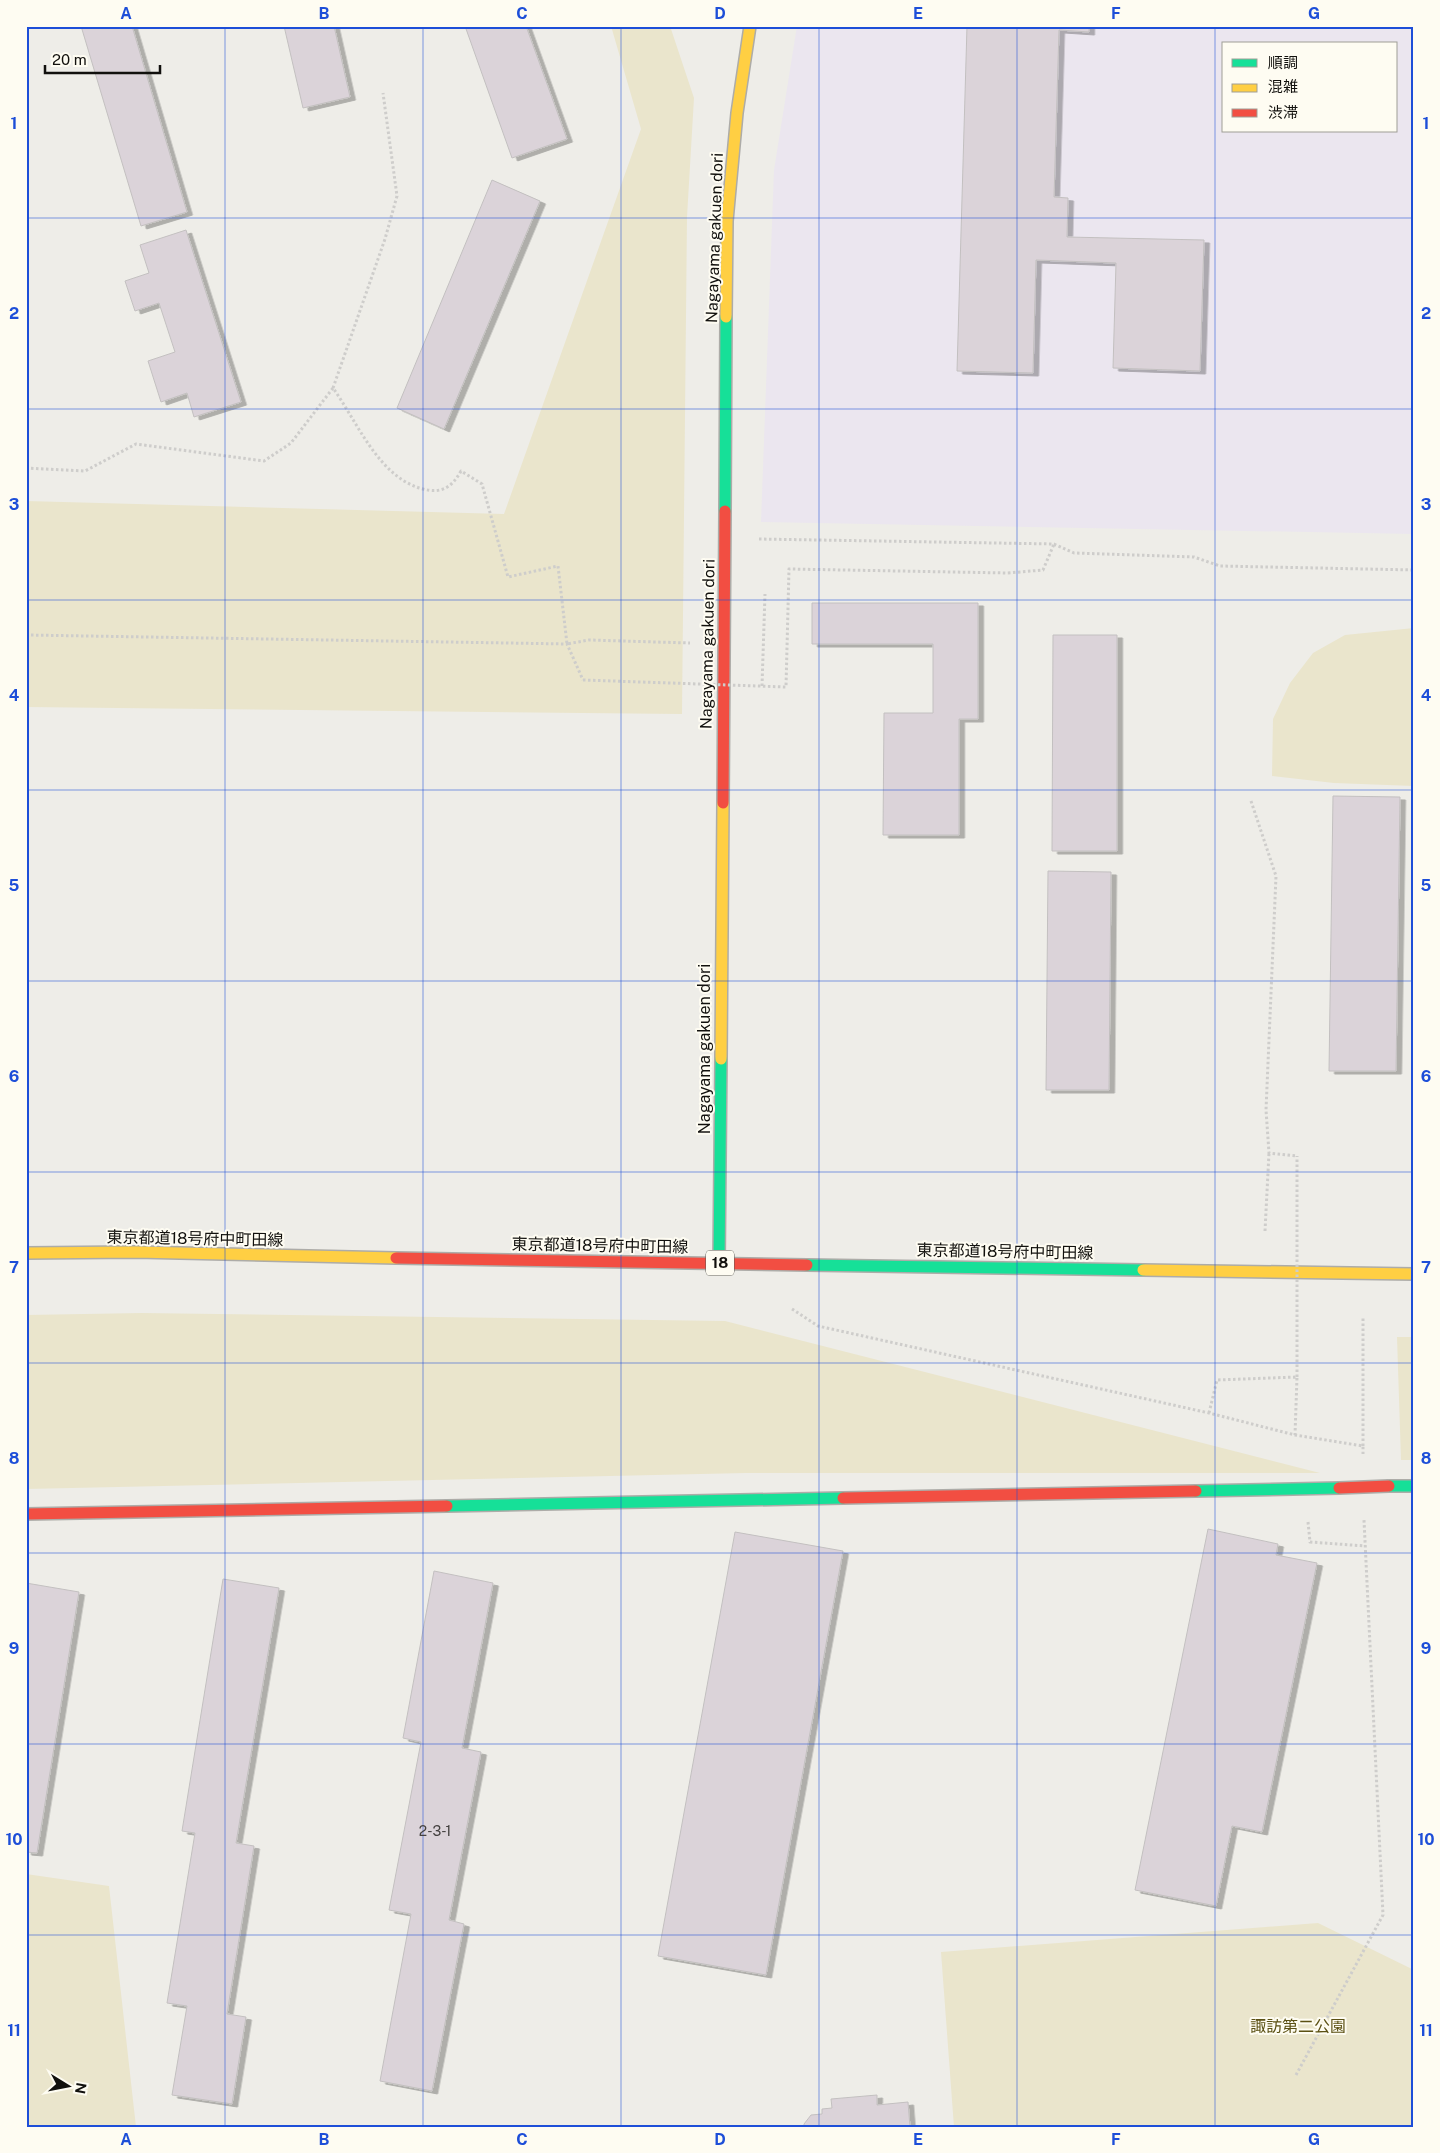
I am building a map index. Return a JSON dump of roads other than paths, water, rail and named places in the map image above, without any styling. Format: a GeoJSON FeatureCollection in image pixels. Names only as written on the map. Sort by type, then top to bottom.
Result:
{"type":"FeatureCollection","features":[{"type":"Feature","properties":{"kind":"street","name":"Nagayama gakuen dori"},"geometry":{"type":"LineString","coordinates":[[719,1263],[727,221],[737,112],[750,26]]}},
{"type":"Feature","properties":{"kind":"street","name":"東京都道18号府中町田線"},"geometry":{"type":"LineString","coordinates":[[26,1253],[136,1252],[638,1263],[1414,1274]]}},
{"type":"Feature","properties":{"kind":"street"},"geometry":{"type":"LineString","coordinates":[[26,1514],[1414,1486]]}},
{"type":"Feature","properties":{"kind":"park label","name":"諏訪第二公園"},"geometry":{"type":"Point","coordinates":[1298,2026]}}]}
